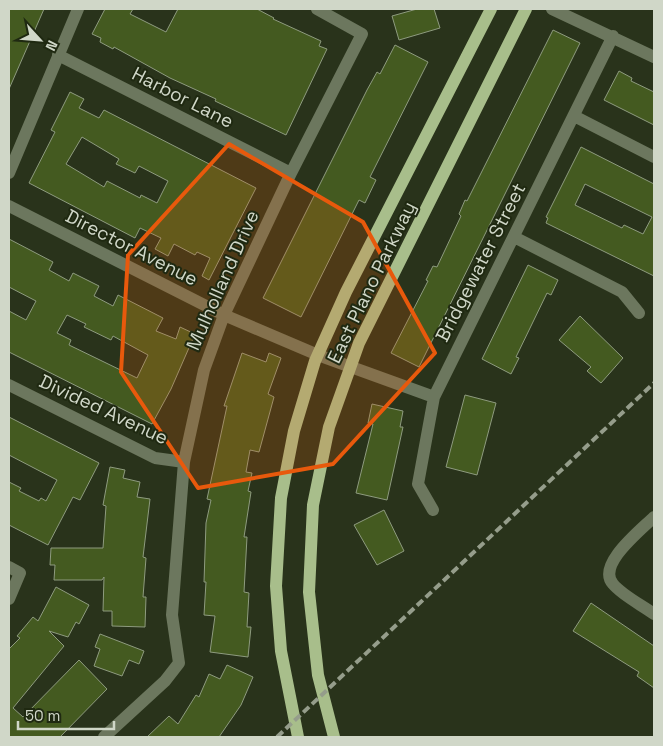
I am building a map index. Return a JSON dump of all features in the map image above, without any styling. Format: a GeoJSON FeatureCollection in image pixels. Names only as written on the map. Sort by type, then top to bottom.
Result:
{"type":"FeatureCollection","features":[{"type":"Feature","properties":{"kind":"main road","name":"East Plano Parkway"},"geometry":{"type":"LineString","coordinates":[[298,737],[281,651],[277,576],[281,498],[294,431],[318,355],[346,292],[491,9]]}},
{"type":"Feature","properties":{"kind":"main road","name":"East Plano Parkway"},"geometry":{"type":"LineString","coordinates":[[334,737],[318,674],[309,592],[313,505],[330,427],[349,367],[359,343],[526,9]]}},
{"type":"Feature","properties":{"kind":"street"},"geometry":{"type":"LineString","coordinates":[[9,173],[78,9]]}},
{"type":"Feature","properties":{"kind":"street","name":"Mulholland Drive"},"geometry":{"type":"LineString","coordinates":[[104,737],[164,681],[179,662],[172,615],[184,462],[204,370],[224,315],[291,173],[362,34],[317,9]]}},
{"type":"Feature","properties":{"kind":"street"},"geometry":{"type":"LineString","coordinates":[[552,9],[613,36],[654,57]]}},
{"type":"Feature","properties":{"kind":"street","name":"Bridgewater Street"},"geometry":{"type":"LineString","coordinates":[[433,510],[418,484],[434,397],[613,36]]}},
{"type":"Feature","properties":{"kind":"street","name":"Harbor Lane"},"geometry":{"type":"LineString","coordinates":[[58,55],[291,173]]}},
{"type":"Feature","properties":{"kind":"street"},"geometry":{"type":"LineString","coordinates":[[574,116],[654,157]]}},
{"type":"Feature","properties":{"kind":"street","name":"Director Avenue"},"geometry":{"type":"LineString","coordinates":[[9,206],[224,315],[318,355],[434,397]]}},
{"type":"Feature","properties":{"kind":"street"},"geometry":{"type":"LineString","coordinates":[[514,238],[622,292],[639,313]]}},
{"type":"Feature","properties":{"kind":"street","name":"Divided Avenue"},"geometry":{"type":"LineString","coordinates":[[9,385],[155,458],[184,462]]}},
{"type":"Feature","properties":{"kind":"street"},"geometry":{"type":"LineString","coordinates":[[654,517],[618,553],[609,567],[608,576],[613,584],[654,614]]}},
{"type":"Feature","properties":{"kind":"street"},"geometry":{"type":"LineString","coordinates":[[9,599],[14,570]]}},
{"type":"Feature","properties":{"kind":"highlighted area"},"geometry":{"type":"Polygon","coordinates":[[[229,144],[363,222],[435,353],[333,464],[198,488],[121,372],[128,255],[229,144]]]}},
{"type":"Feature","properties":{"kind":"building"},"geometry":{"type":"Polygon","coordinates":[[[9,9],[44,9],[9,89],[9,9]]]}},
{"type":"Feature","properties":{"kind":"building"},"geometry":{"type":"Polygon","coordinates":[[[105,9],[133,9],[130,14],[166,32],[178,9],[257,9],[273,19],[321,41],[319,46],[327,49],[286,135],[170,78],[114,47],[113,49],[100,42],[101,38],[92,34],[105,9]]]}},
{"type":"Feature","properties":{"kind":"building"},"geometry":{"type":"Polygon","coordinates":[[[417,9],[434,9],[440,28],[399,40],[392,16],[417,9]]]}},
{"type":"Feature","properties":{"kind":"building"},"geometry":{"type":"Polygon","coordinates":[[[553,30],[580,43],[419,367],[391,353],[428,281],[426,280],[433,266],[437,267],[461,216],[459,214],[465,200],[467,201],[553,30]]]}},
{"type":"Feature","properties":{"kind":"building"},"geometry":{"type":"Polygon","coordinates":[[[395,45],[428,62],[370,177],[376,180],[365,203],[359,200],[301,317],[263,298],[367,90],[377,72],[380,74],[395,45]]]}},
{"type":"Feature","properties":{"kind":"building"},"geometry":{"type":"Polygon","coordinates":[[[619,71],[632,78],[631,81],[654,92],[654,125],[604,100],[619,71]]]}},
{"type":"Feature","properties":{"kind":"building"},"geometry":{"type":"Polygon","coordinates":[[[70,92],[84,99],[79,108],[99,118],[104,110],[256,188],[209,280],[202,276],[210,258],[197,252],[195,255],[174,244],[168,256],[155,249],[161,238],[140,228],[135,238],[29,183],[55,132],[51,130],[70,92]],[[82,137],[66,164],[104,187],[107,181],[140,198],[141,195],[157,203],[168,181],[139,166],[135,173],[116,164],[119,159],[82,137]]]}},
{"type":"Feature","properties":{"kind":"building"},"geometry":{"type":"Polygon","coordinates":[[[581,147],[654,184],[654,276],[546,223],[548,218],[546,217],[581,147]],[[585,184],[575,205],[622,228],[624,225],[643,234],[652,217],[585,184]]]}},
{"type":"Feature","properties":{"kind":"building"},"geometry":{"type":"Polygon","coordinates":[[[9,239],[53,262],[49,270],[69,281],[73,273],[99,286],[94,296],[113,306],[118,295],[163,318],[156,331],[176,339],[180,327],[195,334],[171,389],[152,424],[9,352],[9,311],[26,320],[36,301],[9,287],[9,239]],[[67,315],[57,333],[71,340],[69,345],[137,378],[148,355],[113,336],[111,340],[84,327],[86,324],[67,315]]]}},
{"type":"Feature","properties":{"kind":"building"},"geometry":{"type":"Polygon","coordinates":[[[528,265],[558,280],[551,295],[547,293],[516,357],[519,358],[511,374],[482,359],[528,265]]]}},
{"type":"Feature","properties":{"kind":"building"},"geometry":{"type":"Polygon","coordinates":[[[580,316],[623,358],[601,383],[587,371],[591,367],[559,340],[580,316]]]}},
{"type":"Feature","properties":{"kind":"building"},"geometry":{"type":"Polygon","coordinates":[[[242,353],[266,362],[269,353],[281,358],[268,394],[274,397],[259,452],[250,450],[246,472],[252,473],[248,491],[251,492],[244,537],[247,537],[244,592],[249,593],[247,627],[251,627],[248,657],[210,652],[215,616],[204,615],[206,523],[211,500],[207,499],[227,406],[224,406],[242,353]]]}},
{"type":"Feature","properties":{"kind":"building"},"geometry":{"type":"Polygon","coordinates":[[[465,395],[496,403],[477,475],[446,467],[465,395]]]}},
{"type":"Feature","properties":{"kind":"building"},"geometry":{"type":"Polygon","coordinates":[[[372,404],[403,411],[400,427],[403,427],[387,500],[356,493],[373,424],[368,423],[372,404]]]}},
{"type":"Feature","properties":{"kind":"building"},"geometry":{"type":"Polygon","coordinates":[[[9,417],[99,463],[80,500],[73,497],[48,545],[9,525],[9,482],[21,488],[19,491],[39,501],[41,498],[46,501],[57,480],[9,455],[9,417]]]}},
{"type":"Feature","properties":{"kind":"building"},"geometry":{"type":"Polygon","coordinates":[[[110,467],[125,470],[123,478],[140,482],[137,497],[150,499],[143,557],[146,558],[143,597],[146,597],[145,627],[112,626],[112,611],[103,611],[104,577],[102,580],[54,580],[55,565],[50,565],[51,548],[103,548],[106,506],[103,505],[110,467]]]}},
{"type":"Feature","properties":{"kind":"building"},"geometry":{"type":"Polygon","coordinates":[[[384,510],[404,551],[377,565],[354,525],[384,510]]]}},
{"type":"Feature","properties":{"kind":"building"},"geometry":{"type":"Polygon","coordinates":[[[56,587],[89,605],[79,624],[76,622],[68,637],[49,631],[64,646],[13,708],[23,717],[79,660],[107,689],[60,737],[9,737],[9,649],[20,638],[17,636],[33,617],[38,621],[56,587]]]}},
{"type":"Feature","properties":{"kind":"building"},"geometry":{"type":"Polygon","coordinates":[[[591,603],[654,646],[654,688],[637,676],[639,672],[573,631],[591,603]]]}},
{"type":"Feature","properties":{"kind":"building"},"geometry":{"type":"Polygon","coordinates":[[[100,634],[144,651],[139,664],[129,660],[122,676],[94,666],[100,649],[95,647],[100,634]]]}},
{"type":"Feature","properties":{"kind":"building"},"geometry":{"type":"Polygon","coordinates":[[[227,665],[253,677],[241,705],[219,737],[147,737],[169,716],[178,724],[196,695],[199,697],[209,674],[220,679],[227,665]]]}},
{"type":"Feature","properties":{"kind":"railway"},"geometry":{"type":"LineString","coordinates":[[277,737],[654,383]]}}]}
